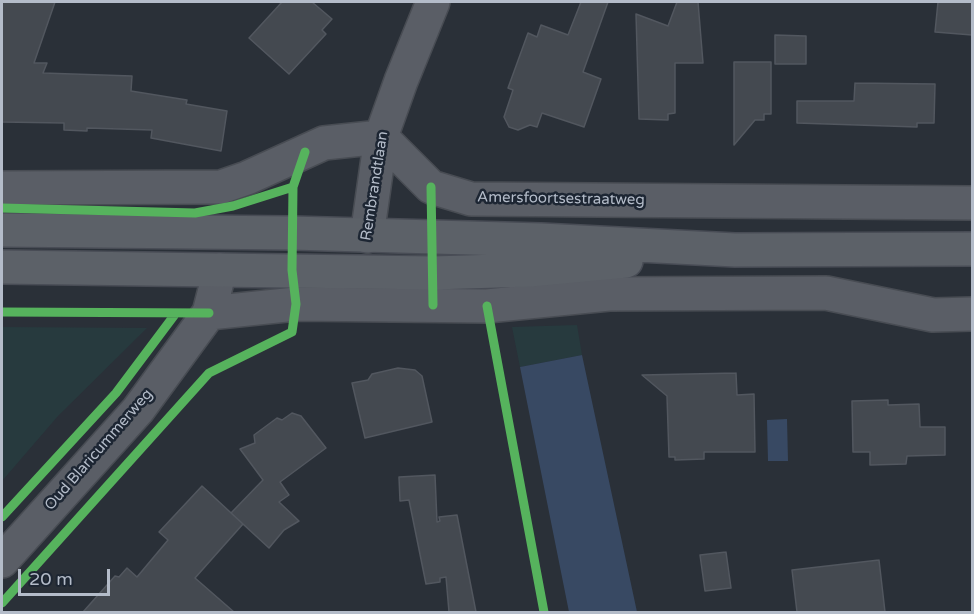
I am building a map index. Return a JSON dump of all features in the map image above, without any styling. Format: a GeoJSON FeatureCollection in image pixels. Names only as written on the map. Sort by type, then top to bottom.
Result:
{"type":"FeatureCollection","features":[{"type":"Feature","properties":{"kind":"main road"},"geometry":{"type":"LineString","coordinates":[[2,230],[292,233],[541,240],[735,250],[972,249]]}},
{"type":"Feature","properties":{"kind":"main road","name":"Rembrandtlaan"},"geometry":{"type":"LineString","coordinates":[[363,272],[367,236]]}},
{"type":"Feature","properties":{"kind":"main road"},"geometry":{"type":"LineString","coordinates":[[2,267],[433,273],[530,270],[735,250]]}},
{"type":"Feature","properties":{"kind":"street","name":"Rembrandtlaan"},"geometry":{"type":"LineString","coordinates":[[367,236],[381,137],[433,2]]}},
{"type":"Feature","properties":{"kind":"street"},"geometry":{"type":"LineString","coordinates":[[2,188],[221,187],[247,178],[324,143],[381,137]]}},
{"type":"Feature","properties":{"kind":"street","name":"Amersfoortsestraatweg"},"geometry":{"type":"LineString","coordinates":[[381,137],[431,187],[471,199],[972,203]]}},
{"type":"Feature","properties":{"kind":"street","name":"Oud Blaricummerweg"},"geometry":{"type":"LineString","coordinates":[[2,561],[138,410],[209,313],[220,270]]}},
{"type":"Feature","properties":{"kind":"street"},"geometry":{"type":"LineString","coordinates":[[209,313],[296,304],[487,306],[609,294],[826,293],[933,315],[972,314]]}},
{"type":"Feature","properties":{"kind":"green space"},"geometry":{"type":"Polygon","coordinates":[[[577,325],[582,355],[520,367],[512,327],[577,325]]]}},
{"type":"Feature","properties":{"kind":"green space"},"geometry":{"type":"Polygon","coordinates":[[[2,327],[147,328],[58,416],[2,481],[2,327]]]}},
{"type":"Feature","properties":{"kind":"water"},"geometry":{"type":"Polygon","coordinates":[[[582,355],[637,612],[569,612],[520,367],[582,355]]]}},
{"type":"Feature","properties":{"kind":"water"},"geometry":{"type":"Polygon","coordinates":[[[787,419],[788,461],[768,461],[767,420],[787,419]]]}},
{"type":"Feature","properties":{"kind":"building"},"geometry":{"type":"Polygon","coordinates":[[[2,2],[55,2],[34,63],[47,63],[43,73],[132,76],[131,91],[187,100],[186,104],[227,111],[221,151],[151,138],[152,130],[87,128],[87,131],[64,130],[64,123],[2,122],[2,2]]]}},
{"type":"Feature","properties":{"kind":"building"},"geometry":{"type":"Polygon","coordinates":[[[282,2],[312,2],[332,19],[322,30],[326,34],[289,74],[249,38],[282,2]]]}},
{"type":"Feature","properties":{"kind":"building"},"geometry":{"type":"Polygon","coordinates":[[[581,2],[608,2],[583,72],[601,79],[584,127],[542,113],[537,127],[530,125],[518,130],[509,127],[504,117],[513,90],[508,88],[528,33],[537,37],[541,25],[568,35],[581,2]]]}},
{"type":"Feature","properties":{"kind":"building"},"geometry":{"type":"Polygon","coordinates":[[[677,2],[698,2],[703,63],[675,63],[675,113],[668,114],[668,120],[639,119],[636,14],[668,26],[677,2]]]}},
{"type":"Feature","properties":{"kind":"building"},"geometry":{"type":"Polygon","coordinates":[[[938,2],[972,2],[972,35],[935,32],[938,2]]]}},
{"type":"Feature","properties":{"kind":"building"},"geometry":{"type":"Polygon","coordinates":[[[775,35],[806,36],[806,64],[775,64],[775,35]]]}},
{"type":"Feature","properties":{"kind":"building"},"geometry":{"type":"Polygon","coordinates":[[[734,62],[771,62],[771,114],[764,114],[764,120],[755,120],[734,145],[734,62]]]}},
{"type":"Feature","properties":{"kind":"building"},"geometry":{"type":"Polygon","coordinates":[[[855,83],[935,84],[934,123],[917,123],[917,127],[797,123],[797,101],[854,101],[855,83]]]}},
{"type":"Feature","properties":{"kind":"building"},"geometry":{"type":"Polygon","coordinates":[[[398,368],[415,370],[422,376],[432,422],[365,438],[352,383],[368,380],[372,374],[398,368]]]}},
{"type":"Feature","properties":{"kind":"building"},"geometry":{"type":"Polygon","coordinates":[[[736,373],[737,395],[754,394],[755,452],[704,452],[704,459],[675,460],[675,457],[669,457],[667,396],[642,375],[736,373]]]}},
{"type":"Feature","properties":{"kind":"building"},"geometry":{"type":"Polygon","coordinates":[[[888,400],[888,405],[919,404],[920,427],[945,427],[945,455],[907,456],[906,464],[870,465],[870,452],[853,452],[852,401],[888,400]]]}},
{"type":"Feature","properties":{"kind":"building"},"geometry":{"type":"Polygon","coordinates":[[[292,413],[301,416],[326,448],[280,482],[289,495],[279,502],[299,521],[284,530],[269,548],[231,513],[263,480],[240,449],[255,443],[254,435],[277,418],[282,420],[292,413]]]}},
{"type":"Feature","properties":{"kind":"building"},"geometry":{"type":"Polygon","coordinates":[[[435,475],[437,522],[440,521],[439,517],[457,515],[476,612],[449,612],[446,577],[440,578],[440,582],[426,584],[409,500],[400,501],[399,477],[435,475]]]}},
{"type":"Feature","properties":{"kind":"building"},"geometry":{"type":"Polygon","coordinates":[[[202,486],[243,524],[195,578],[234,612],[83,612],[115,576],[119,577],[127,568],[137,577],[168,540],[159,532],[202,486]]]}},
{"type":"Feature","properties":{"kind":"building"},"geometry":{"type":"Polygon","coordinates":[[[726,552],[731,588],[705,591],[700,555],[726,552]]]}},
{"type":"Feature","properties":{"kind":"building"},"geometry":{"type":"Polygon","coordinates":[[[879,560],[885,612],[797,612],[792,570],[879,560]]]}},
{"type":"Feature","properties":{"kind":"cycle path"},"geometry":{"type":"LineString","coordinates":[[2,208],[195,213],[233,206],[293,187],[305,152]]}},
{"type":"Feature","properties":{"kind":"cycle path"},"geometry":{"type":"LineString","coordinates":[[2,603],[209,373],[292,332],[296,304],[292,270],[293,187]]}},
{"type":"Feature","properties":{"kind":"cycle path"},"geometry":{"type":"LineString","coordinates":[[431,187],[433,305]]}},
{"type":"Feature","properties":{"kind":"cycle path"},"geometry":{"type":"LineString","coordinates":[[487,306],[544,612]]}},
{"type":"Feature","properties":{"kind":"cycle path"},"geometry":{"type":"LineString","coordinates":[[2,312],[209,313]]}},
{"type":"Feature","properties":{"kind":"cycle path"},"geometry":{"type":"LineString","coordinates":[[2,517],[116,393],[176,313]]}}]}
